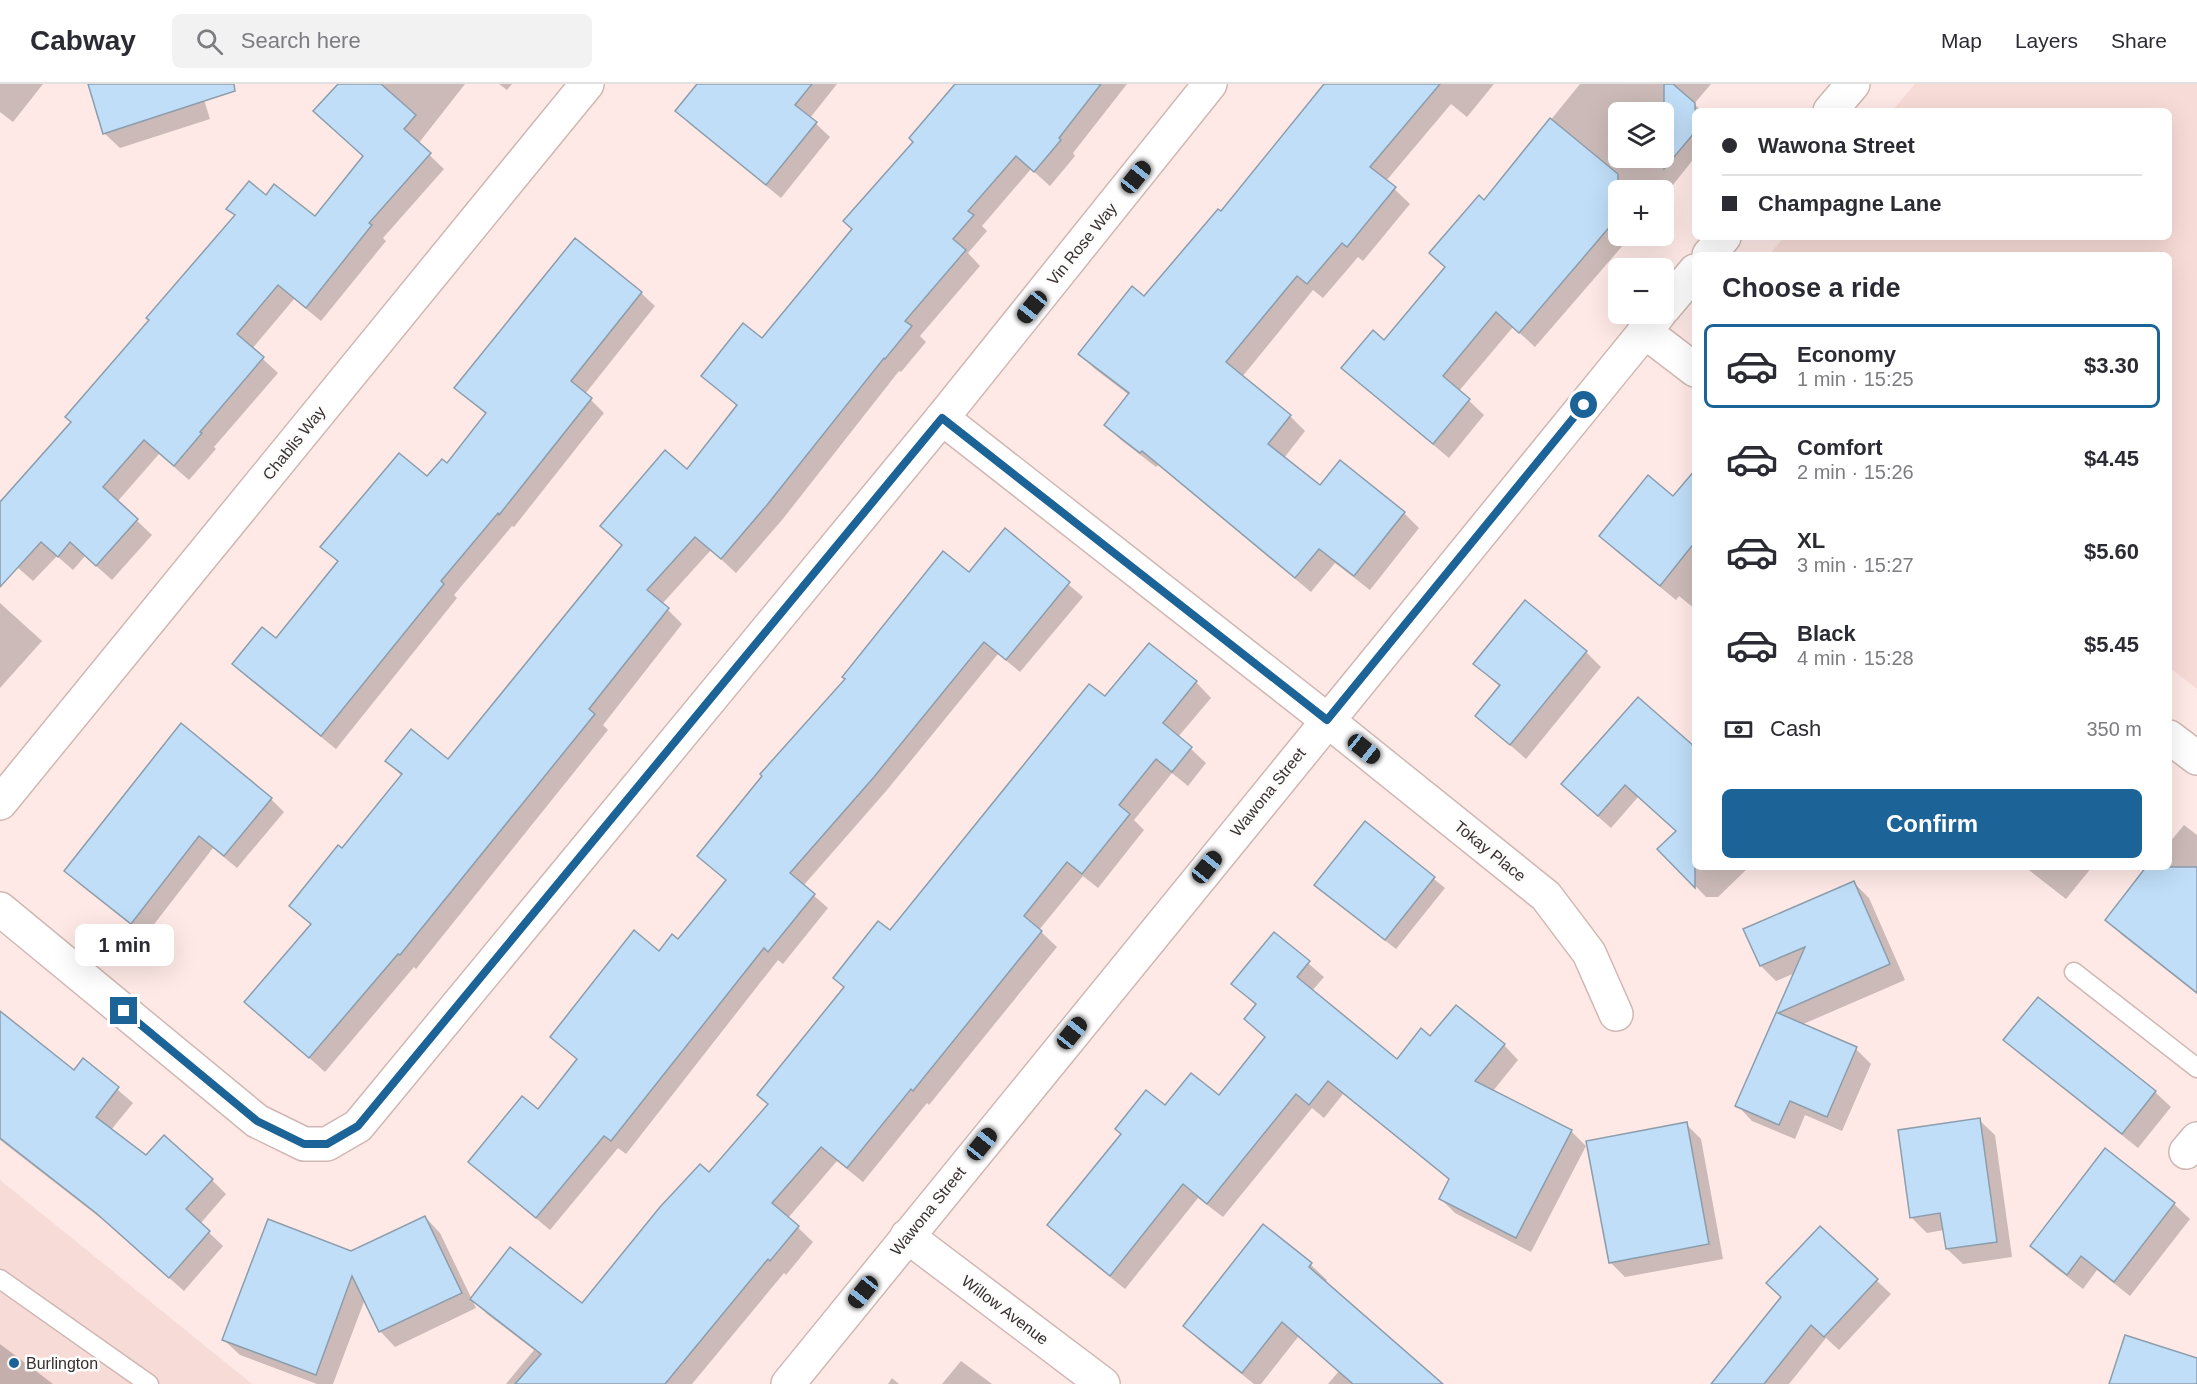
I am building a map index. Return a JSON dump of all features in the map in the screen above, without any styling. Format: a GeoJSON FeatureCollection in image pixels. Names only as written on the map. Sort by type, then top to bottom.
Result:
{"type":"FeatureCollection","features":[{"type":"Feature","properties":{"kind":"street","name":"Chablis Way"},"geometry":{"type":"LineString","coordinates":[[0,803],[587,84]]}},
{"type":"Feature","properties":{"kind":"street","name":"Vin Rose Way"},"geometry":{"type":"LineString","coordinates":[[0,909],[257,1121],[304,1144],[327,1144],[358,1126],[942,418],[1210,84]]}},
{"type":"Feature","properties":{"kind":"street"},"geometry":{"type":"LineString","coordinates":[[1833,108],[1853,84]]}},
{"type":"Feature","properties":{"kind":"street"},"geometry":{"type":"LineString","coordinates":[[1712,252],[1722,240]]}},
{"type":"Feature","properties":{"kind":"street","name":"Wawona Street"},"geometry":{"type":"LineString","coordinates":[[1674,296],[1692,275]]}},
{"type":"Feature","properties":{"kind":"street","name":"Wawona Street"},"geometry":{"type":"LineString","coordinates":[[788,1384],[1651,324]]}},
{"type":"Feature","properties":{"kind":"street"},"geometry":{"type":"LineString","coordinates":[[1660,324],[1692,366]]}},
{"type":"Feature","properties":{"kind":"street","name":"Tokay Place"},"geometry":{"type":"LineString","coordinates":[[942,418],[1327,720],[1546,896],[1589,953],[1616,1014]]}},
{"type":"Feature","properties":{"kind":"street"},"geometry":{"type":"LineString","coordinates":[[2172,739],[2197,758]]}},
{"type":"Feature","properties":{"kind":"street","name":"Willow Avenue"},"geometry":{"type":"LineString","coordinates":[[907,1236],[1103,1384]]}},
{"type":"Feature","properties":{"kind":"lane"},"geometry":{"type":"LineString","coordinates":[[2074,972],[2197,1068]]}},
{"type":"Feature","properties":{"kind":"lane"},"geometry":{"type":"LineString","coordinates":[[0,1279],[149,1384]]}},
{"type":"Feature","properties":{"kind":"shaded area"},"geometry":{"type":"Polygon","coordinates":[[[1915,84],[2197,84],[2197,689],[2172,669],[2172,252],[1772,252],[1782,240],[2172,240],[2172,108],[1895,108],[1915,84]]]}},
{"type":"Feature","properties":{"kind":"shaded area"},"geometry":{"type":"Polygon","coordinates":[[[0,1180],[252,1384],[0,1384],[0,1180]]]}},
{"type":"Feature","properties":{"kind":"building"},"geometry":{"type":"Polygon","coordinates":[[[88,84],[234,84],[235,91],[103,134],[88,84]]]}},
{"type":"Feature","properties":{"kind":"building"},"geometry":{"type":"Polygon","coordinates":[[[338,84],[381,84],[416,115],[404,129],[431,153],[369,223],[372,225],[306,308],[278,285],[237,334],[264,357],[174,466],[144,440],[103,487],[138,519],[96,566],[70,542],[58,557],[41,542],[0,587],[0,502],[71,422],[65,417],[149,320],[146,318],[235,215],[226,209],[249,181],[266,195],[274,184],[315,216],[363,156],[313,111],[338,84]]]}},
{"type":"Feature","properties":{"kind":"building"},"geometry":{"type":"Polygon","coordinates":[[[697,84],[812,84],[795,105],[817,122],[766,185],[675,111],[697,84]]]}},
{"type":"Feature","properties":{"kind":"building"},"geometry":{"type":"Polygon","coordinates":[[[955,84],[1101,84],[1059,138],[1061,140],[1034,172],[1016,156],[968,211],[974,215],[953,239],[966,250],[905,321],[912,326],[721,559],[695,537],[647,590],[669,608],[589,709],[595,714],[400,955],[398,954],[309,1058],[244,1002],[311,924],[289,906],[338,845],[342,848],[402,774],[385,761],[411,729],[448,759],[622,545],[600,526],[665,450],[687,469],[737,405],[701,376],[743,323],[762,338],[852,229],[843,221],[913,142],[909,138],[955,84]]]}},
{"type":"Feature","properties":{"kind":"building"},"geometry":{"type":"Polygon","coordinates":[[[1324,84],[1440,84],[1370,167],[1396,187],[1347,247],[1342,243],[1307,284],[1297,276],[1226,362],[1291,415],[1268,444],[1320,485],[1340,460],[1405,512],[1354,576],[1319,549],[1295,578],[1142,451],[1140,453],[1104,425],[1129,393],[1078,354],[1132,286],[1144,296],[1218,209],[1221,211],[1324,84]]]}},
{"type":"Feature","properties":{"kind":"building"},"geometry":{"type":"Polygon","coordinates":[[[1664,84],[1673,84],[1695,103],[1695,108],[1692,108],[1692,136],[1674,157],[1674,102],[1664,102],[1664,84]]]}},
{"type":"Feature","properties":{"kind":"building"},"geometry":{"type":"Polygon","coordinates":[[[1550,118],[1618,174],[1618,180],[1608,180],[1608,229],[1519,333],[1496,312],[1443,376],[1470,399],[1433,444],[1341,368],[1373,330],[1384,340],[1445,267],[1429,253],[1479,195],[1484,200],[1550,118]]]}},
{"type":"Feature","properties":{"kind":"building"},"geometry":{"type":"Polygon","coordinates":[[[575,238],[642,292],[571,381],[592,398],[499,515],[498,513],[441,581],[444,584],[321,736],[232,664],[262,627],[276,638],[338,561],[320,547],[399,453],[427,476],[442,459],[447,463],[486,413],[454,388],[575,238]]]}},
{"type":"Feature","properties":{"kind":"building"},"geometry":{"type":"Polygon","coordinates":[[[1692,474],[1692,546],[1660,586],[1599,536],[1648,475],[1673,496],[1692,474]]]}},
{"type":"Feature","properties":{"kind":"building"},"geometry":{"type":"Polygon","coordinates":[[[1005,528],[1070,582],[1006,660],[984,642],[874,777],[790,873],[815,894],[768,952],[764,948],[611,1141],[604,1136],[536,1218],[468,1162],[522,1096],[538,1109],[577,1059],[550,1037],[634,930],[659,951],[672,934],[678,939],[726,880],[697,856],[762,776],[760,774],[845,679],[842,677],[943,551],[969,572],[1005,528]]]}},
{"type":"Feature","properties":{"kind":"building"},"geometry":{"type":"Polygon","coordinates":[[[1525,600],[1587,651],[1510,745],[1475,716],[1500,685],[1473,664],[1525,600]]]}},
{"type":"Feature","properties":{"kind":"building"},"geometry":{"type":"Polygon","coordinates":[[[1149,643],[1197,681],[1163,723],[1192,747],[1172,772],[1156,759],[1119,805],[1130,814],[1082,874],[1067,862],[1024,916],[1042,931],[913,1091],[911,1089],[847,1168],[821,1147],[772,1203],[799,1226],[770,1261],[768,1259],[665,1384],[515,1384],[541,1354],[470,1299],[510,1247],[582,1303],[660,1207],[700,1164],[709,1172],[768,1104],[757,1095],[844,987],[833,978],[878,921],[890,930],[1089,684],[1105,696],[1149,643]]]}},
{"type":"Feature","properties":{"kind":"building"},"geometry":{"type":"Polygon","coordinates":[[[1638,697],[1692,744],[1692,870],[1695,870],[1695,888],[1657,849],[1676,831],[1625,785],[1598,816],[1561,784],[1638,697]]]}},
{"type":"Feature","properties":{"kind":"building"},"geometry":{"type":"Polygon","coordinates":[[[181,723],[272,798],[224,856],[199,836],[131,924],[64,871],[181,723]]]}},
{"type":"Feature","properties":{"kind":"building"},"geometry":{"type":"Polygon","coordinates":[[[1365,821],[1435,877],[1385,940],[1314,885],[1365,821]]]}},
{"type":"Feature","properties":{"kind":"building"},"geometry":{"type":"Polygon","coordinates":[[[2197,867],[2197,993],[2105,920],[2144,870],[2197,867]]]}},
{"type":"Feature","properties":{"kind":"building"},"geometry":{"type":"Polygon","coordinates":[[[1854,881],[1890,964],[1778,1013],[1857,1047],[1827,1117],[1790,1101],[1779,1125],[1735,1106],[1805,947],[1760,966],[1743,929],[1854,881]]]}},
{"type":"Feature","properties":{"kind":"building"},"geometry":{"type":"Polygon","coordinates":[[[1274,932],[1310,961],[1297,977],[1397,1059],[1421,1028],[1430,1036],[1456,1005],[1505,1044],[1475,1081],[1572,1130],[1516,1238],[1439,1199],[1449,1179],[1328,1081],[1309,1105],[1296,1094],[1207,1204],[1183,1184],[1110,1276],[1047,1225],[1121,1134],[1115,1129],[1146,1090],[1165,1105],[1191,1073],[1219,1095],[1265,1037],[1244,1019],[1256,1004],[1231,984],[1274,932]]]}},
{"type":"Feature","properties":{"kind":"building"},"geometry":{"type":"Polygon","coordinates":[[[2038,997],[2156,1091],[2122,1134],[2003,1040],[2038,997]]]}},
{"type":"Feature","properties":{"kind":"building"},"geometry":{"type":"Polygon","coordinates":[[[0,1011],[74,1070],[83,1058],[119,1087],[96,1117],[146,1155],[164,1135],[213,1179],[186,1209],[210,1231],[169,1278],[96,1213],[0,1138],[0,1011]]]}},
{"type":"Feature","properties":{"kind":"building"},"geometry":{"type":"Polygon","coordinates":[[[1980,1118],[1997,1242],[1946,1249],[1940,1213],[1910,1218],[1898,1130],[1980,1118]]]}},
{"type":"Feature","properties":{"kind":"building"},"geometry":{"type":"Polygon","coordinates":[[[1687,1122],[1709,1244],[1609,1263],[1586,1141],[1687,1122]]]}},
{"type":"Feature","properties":{"kind":"building"},"geometry":{"type":"Polygon","coordinates":[[[2105,1148],[2175,1203],[2114,1282],[2081,1256],[2067,1275],[2030,1246],[2105,1148]]]}},
{"type":"Feature","properties":{"kind":"building"},"geometry":{"type":"Polygon","coordinates":[[[425,1216],[462,1293],[379,1332],[352,1276],[316,1375],[222,1340],[268,1219],[351,1251],[425,1216]]]}},
{"type":"Feature","properties":{"kind":"building"},"geometry":{"type":"Polygon","coordinates":[[[1263,1224],[1312,1263],[1309,1267],[1443,1384],[1353,1384],[1282,1322],[1242,1373],[1183,1326],[1263,1224]]]}},
{"type":"Feature","properties":{"kind":"building"},"geometry":{"type":"Polygon","coordinates":[[[1820,1226],[1878,1279],[1824,1337],[1811,1325],[1764,1384],[1711,1384],[1781,1297],[1766,1283],[1820,1226]]]}},
{"type":"Feature","properties":{"kind":"building"},"geometry":{"type":"Polygon","coordinates":[[[2125,1335],[2197,1358],[2197,1384],[2109,1384],[2125,1335]]]}},
{"type":"Feature","properties":{"kind":"place","name":"Burlington"},"geometry":{"type":"Point","coordinates":[14,1363]}},
{"type":"Feature","properties":{"kind":"route"},"geometry":{"type":"LineString","coordinates":[[124,1011],[257,1121],[304,1144],[327,1144],[358,1126],[942,418],[1327,720],[1584,405]]}}]}
